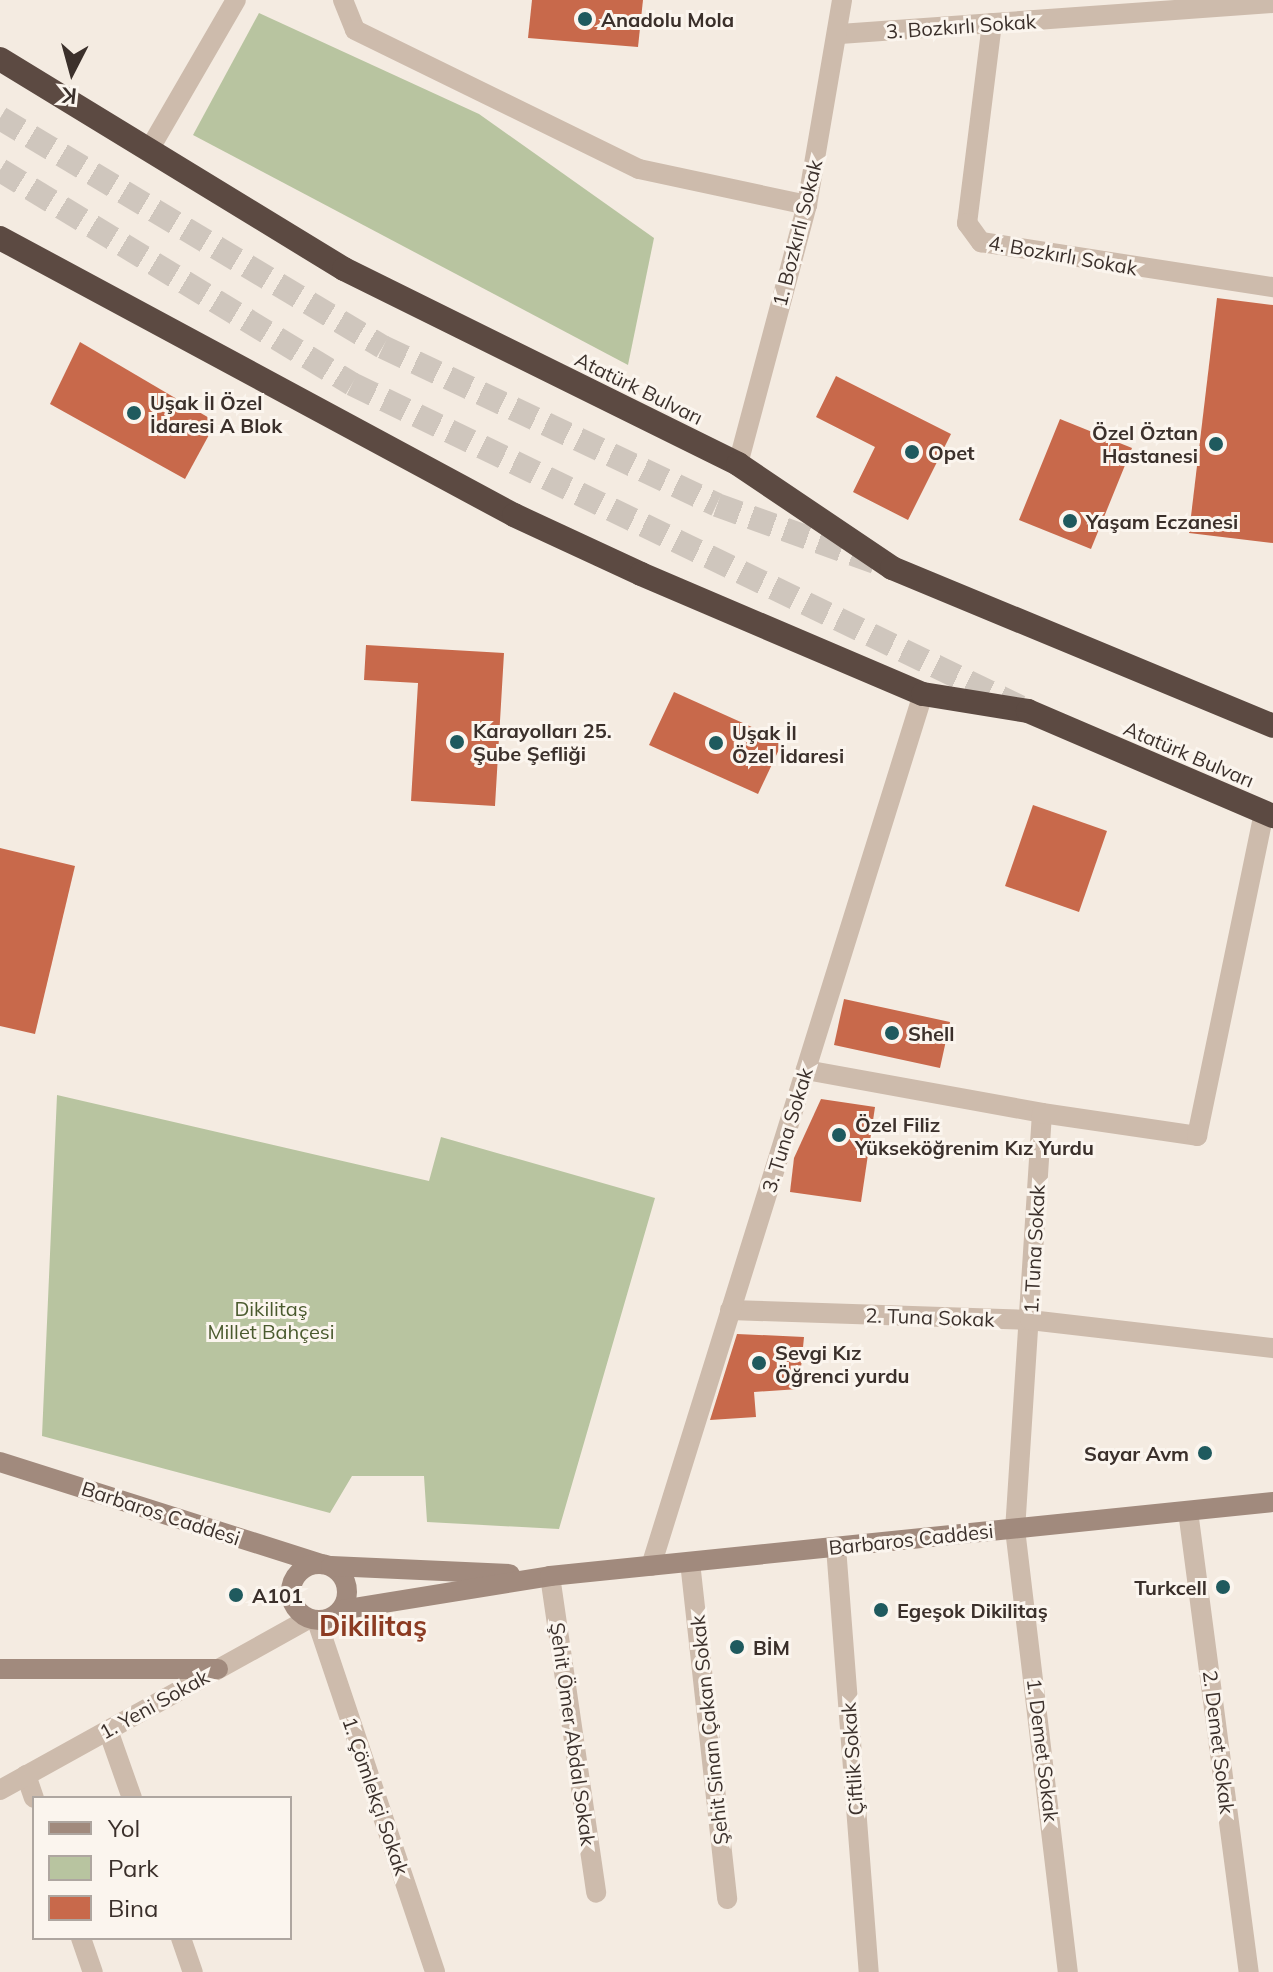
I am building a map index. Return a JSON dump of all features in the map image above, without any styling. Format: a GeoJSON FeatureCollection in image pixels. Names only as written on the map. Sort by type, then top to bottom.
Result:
{"type":"FeatureCollection","features":[{"type":"Feature","properties":{"kind":"highway","name":"Atatürk Bulvarı"},"geometry":{"type":"LineString","coordinates":[[0,59],[344,269],[738,464],[892,568],[1273,726]]}},
{"type":"Feature","properties":{"kind":"highway","name":"Atatürk Bulvarı"},"geometry":{"type":"LineString","coordinates":[[0,238],[514,515],[923,694],[1028,711],[1269,815]]}},
{"type":"Feature","properties":{"kind":"main road","name":"Barbaros Caddesi"},"geometry":{"type":"LineString","coordinates":[[0,1462],[326,1565],[550,1576],[1273,1502]]}},
{"type":"Feature","properties":{"kind":"main road"},"geometry":{"type":"LineString","coordinates":[[341,1610],[347,1586],[326,1565],[301,1571],[291,1591],[312,1620],[341,1610],[550,1576]]}},
{"type":"Feature","properties":{"kind":"main road"},"geometry":{"type":"LineString","coordinates":[[0,1669],[218,1669]]}},
{"type":"Feature","properties":{"kind":"street"},"geometry":{"type":"LineString","coordinates":[[149,150],[236,0]]}},
{"type":"Feature","properties":{"kind":"street"},"geometry":{"type":"LineString","coordinates":[[343,0],[355,30],[639,169],[807,205]]}},
{"type":"Feature","properties":{"kind":"street","name":"1. Bozkırlı Sokak"},"geometry":{"type":"LineString","coordinates":[[738,464],[807,205],[840,34],[842,0]]}},
{"type":"Feature","properties":{"kind":"street","name":"3. Bozkırlı Sokak"},"geometry":{"type":"LineString","coordinates":[[840,34],[1273,3]]}},
{"type":"Feature","properties":{"kind":"street","name":"4. Bozkırlı Sokak"},"geometry":{"type":"LineString","coordinates":[[992,23],[967,223],[981,242],[1273,287]]}},
{"type":"Feature","properties":{"kind":"street","name":"3. Tuna Sokak"},"geometry":{"type":"LineString","coordinates":[[651,1566],[923,694]]}},
{"type":"Feature","properties":{"kind":"street"},"geometry":{"type":"LineString","coordinates":[[806,1070],[1042,1113],[1197,1136],[1269,815]]}},
{"type":"Feature","properties":{"kind":"street","name":"1. Tuna Sokak"},"geometry":{"type":"LineString","coordinates":[[1015,1529],[1042,1113]]}},
{"type":"Feature","properties":{"kind":"street","name":"2. Tuna Sokak"},"geometry":{"type":"LineString","coordinates":[[730,1310],[1030,1320],[1273,1348]]}},
{"type":"Feature","properties":{"kind":"street","name":"2. Demet Sokak"},"geometry":{"type":"LineString","coordinates":[[1188,1511],[1249,1972]]}},
{"type":"Feature","properties":{"kind":"street","name":"1. Demet Sokak"},"geometry":{"type":"LineString","coordinates":[[1015,1529],[1068,1972]]}},
{"type":"Feature","properties":{"kind":"street","name":"Çiftlik Sokak"},"geometry":{"type":"LineString","coordinates":[[836,1547],[869,1972]]}},
{"type":"Feature","properties":{"kind":"street","name":"Şehit Sinan Çakan Sokak"},"geometry":{"type":"LineString","coordinates":[[690,1562],[727,1899]]}},
{"type":"Feature","properties":{"kind":"street","name":"Şehit Ömer Abdal Sokak"},"geometry":{"type":"LineString","coordinates":[[550,1576],[596,1893]]}},
{"type":"Feature","properties":{"kind":"street","name":"1. Yeni Sokak"},"geometry":{"type":"LineString","coordinates":[[0,1790],[312,1620]]}},
{"type":"Feature","properties":{"kind":"street","name":"1. Çömlekçi Sokak"},"geometry":{"type":"LineString","coordinates":[[312,1620],[435,1972]]}},
{"type":"Feature","properties":{"kind":"street"},"geometry":{"type":"LineString","coordinates":[[108,1730],[131,1796]]}},
{"type":"Feature","properties":{"kind":"street"},"geometry":{"type":"LineString","coordinates":[[26,1775],[33,1796]]}},
{"type":"Feature","properties":{"kind":"street"},"geometry":{"type":"LineString","coordinates":[[82,1940],[93,1972]]}},
{"type":"Feature","properties":{"kind":"street"},"geometry":{"type":"LineString","coordinates":[[182,1940],[193,1972]]}},
{"type":"Feature","properties":{"kind":"green space"},"geometry":{"type":"Polygon","coordinates":[[[259,13],[479,114],[654,238],[628,365],[193,135],[259,13]]]}},
{"type":"Feature","properties":{"kind":"green space","name":"Dikilitaş Millet Bahçesi"},"geometry":{"type":"Polygon","coordinates":[[[57,1095],[429,1181],[441,1137],[655,1198],[559,1529],[427,1522],[424,1476],[352,1476],[330,1513],[42,1436],[57,1095]]]}},
{"type":"Feature","properties":{"kind":"building","name":"Anadolu Mola"},"geometry":{"type":"Polygon","coordinates":[[[532,0],[643,0],[638,47],[528,38],[532,0]]]}},
{"type":"Feature","properties":{"kind":"building"},"geometry":{"type":"Polygon","coordinates":[[[1217,298],[1273,305],[1273,543],[1189,533],[1217,298]]]}},
{"type":"Feature","properties":{"kind":"building","name":"Uşak İl Özel İdaresi A Blok"},"geometry":{"type":"Polygon","coordinates":[[[80,342],[216,422],[185,479],[50,404],[80,342]]]}},
{"type":"Feature","properties":{"kind":"building"},"geometry":{"type":"Polygon","coordinates":[[[836,376],[951,434],[908,520],[853,492],[875,447],[816,417],[836,376]]]}},
{"type":"Feature","properties":{"kind":"building"},"geometry":{"type":"Polygon","coordinates":[[[1060,419],[1132,448],[1091,549],[1019,520],[1060,419]]]}},
{"type":"Feature","properties":{"kind":"building","name":"Karayolları 25. Şube Şefliği"},"geometry":{"type":"Polygon","coordinates":[[[366,645],[504,653],[495,806],[411,801],[418,683],[364,680],[366,645]]]}},
{"type":"Feature","properties":{"kind":"building","name":"Uşak İl Özel İdaresi"},"geometry":{"type":"Polygon","coordinates":[[[674,692],[783,741],[758,794],[649,745],[674,692]]]}},
{"type":"Feature","properties":{"kind":"building"},"geometry":{"type":"Polygon","coordinates":[[[1033,805],[1107,831],[1079,912],[1005,886],[1033,805]]]}},
{"type":"Feature","properties":{"kind":"building"},"geometry":{"type":"Polygon","coordinates":[[[0,848],[75,866],[35,1034],[0,1026],[0,848]]]}},
{"type":"Feature","properties":{"kind":"building","name":"Shell"},"geometry":{"type":"Polygon","coordinates":[[[844,999],[950,1022],[940,1068],[834,1045],[844,999]]]}},
{"type":"Feature","properties":{"kind":"building","name":"Özel Filiz Yükseköğrenim Kız Yurdu"},"geometry":{"type":"Polygon","coordinates":[[[821,1099],[875,1107],[861,1202],[790,1192],[794,1158],[821,1099]]]}},
{"type":"Feature","properties":{"kind":"building","name":"Sevgi Kız Öğrenci yurdu"},"geometry":{"type":"Polygon","coordinates":[[[737,1334],[804,1337],[799,1389],[754,1392],[756,1417],[710,1420],[737,1334]]]}},
{"type":"Feature","properties":{"kind":"tunnel"},"geometry":{"type":"LineString","coordinates":[[0,118],[383,347],[717,505],[875,562]]}},
{"type":"Feature","properties":{"kind":"tunnel"},"geometry":{"type":"LineString","coordinates":[[0,170],[352,384],[1020,707]]}},
{"type":"Feature","properties":{"kind":"place","name":"Anadolu Mola"},"geometry":{"type":"Point","coordinates":[585,19]}},
{"type":"Feature","properties":{"kind":"place","name":"Uşak İl Özel İdaresi A Blok"},"geometry":{"type":"Point","coordinates":[134,413]}},
{"type":"Feature","properties":{"kind":"place","name":"Özel Öztan Hastanesi"},"geometry":{"type":"Point","coordinates":[1216,444]}},
{"type":"Feature","properties":{"kind":"place","name":"Opet"},"geometry":{"type":"Point","coordinates":[912,452]}},
{"type":"Feature","properties":{"kind":"place","name":"Yaşam Eczanesi"},"geometry":{"type":"Point","coordinates":[1070,521]}},
{"type":"Feature","properties":{"kind":"place","name":"Karayolları 25. Şube Şefliği"},"geometry":{"type":"Point","coordinates":[457,742]}},
{"type":"Feature","properties":{"kind":"place","name":"Uşak İl Özel İdaresi"},"geometry":{"type":"Point","coordinates":[716,743]}},
{"type":"Feature","properties":{"kind":"place","name":"Shell"},"geometry":{"type":"Point","coordinates":[892,1033]}},
{"type":"Feature","properties":{"kind":"place","name":"Özel Filiz Yükseköğrenim Kız Yurdu"},"geometry":{"type":"Point","coordinates":[839,1135]}},
{"type":"Feature","properties":{"kind":"place","name":"Sevgi Kız Öğrenci yurdu"},"geometry":{"type":"Point","coordinates":[759,1363]}},
{"type":"Feature","properties":{"kind":"place","name":"Sayar Avm"},"geometry":{"type":"Point","coordinates":[1205,1453]}},
{"type":"Feature","properties":{"kind":"place","name":"Turkcell"},"geometry":{"type":"Point","coordinates":[1223,1587]}},
{"type":"Feature","properties":{"kind":"place","name":"A101"},"geometry":{"type":"Point","coordinates":[236,1595]}},
{"type":"Feature","properties":{"kind":"place","name":"Egeşok Dikilitaş"},"geometry":{"type":"Point","coordinates":[881,1610]}},
{"type":"Feature","properties":{"kind":"place","name":"BİM"},"geometry":{"type":"Point","coordinates":[737,1647]}},
{"type":"Feature","properties":{"kind":"district","name":"Dikilitaş"},"geometry":{"type":"Point","coordinates":[373,1626]}}]}
